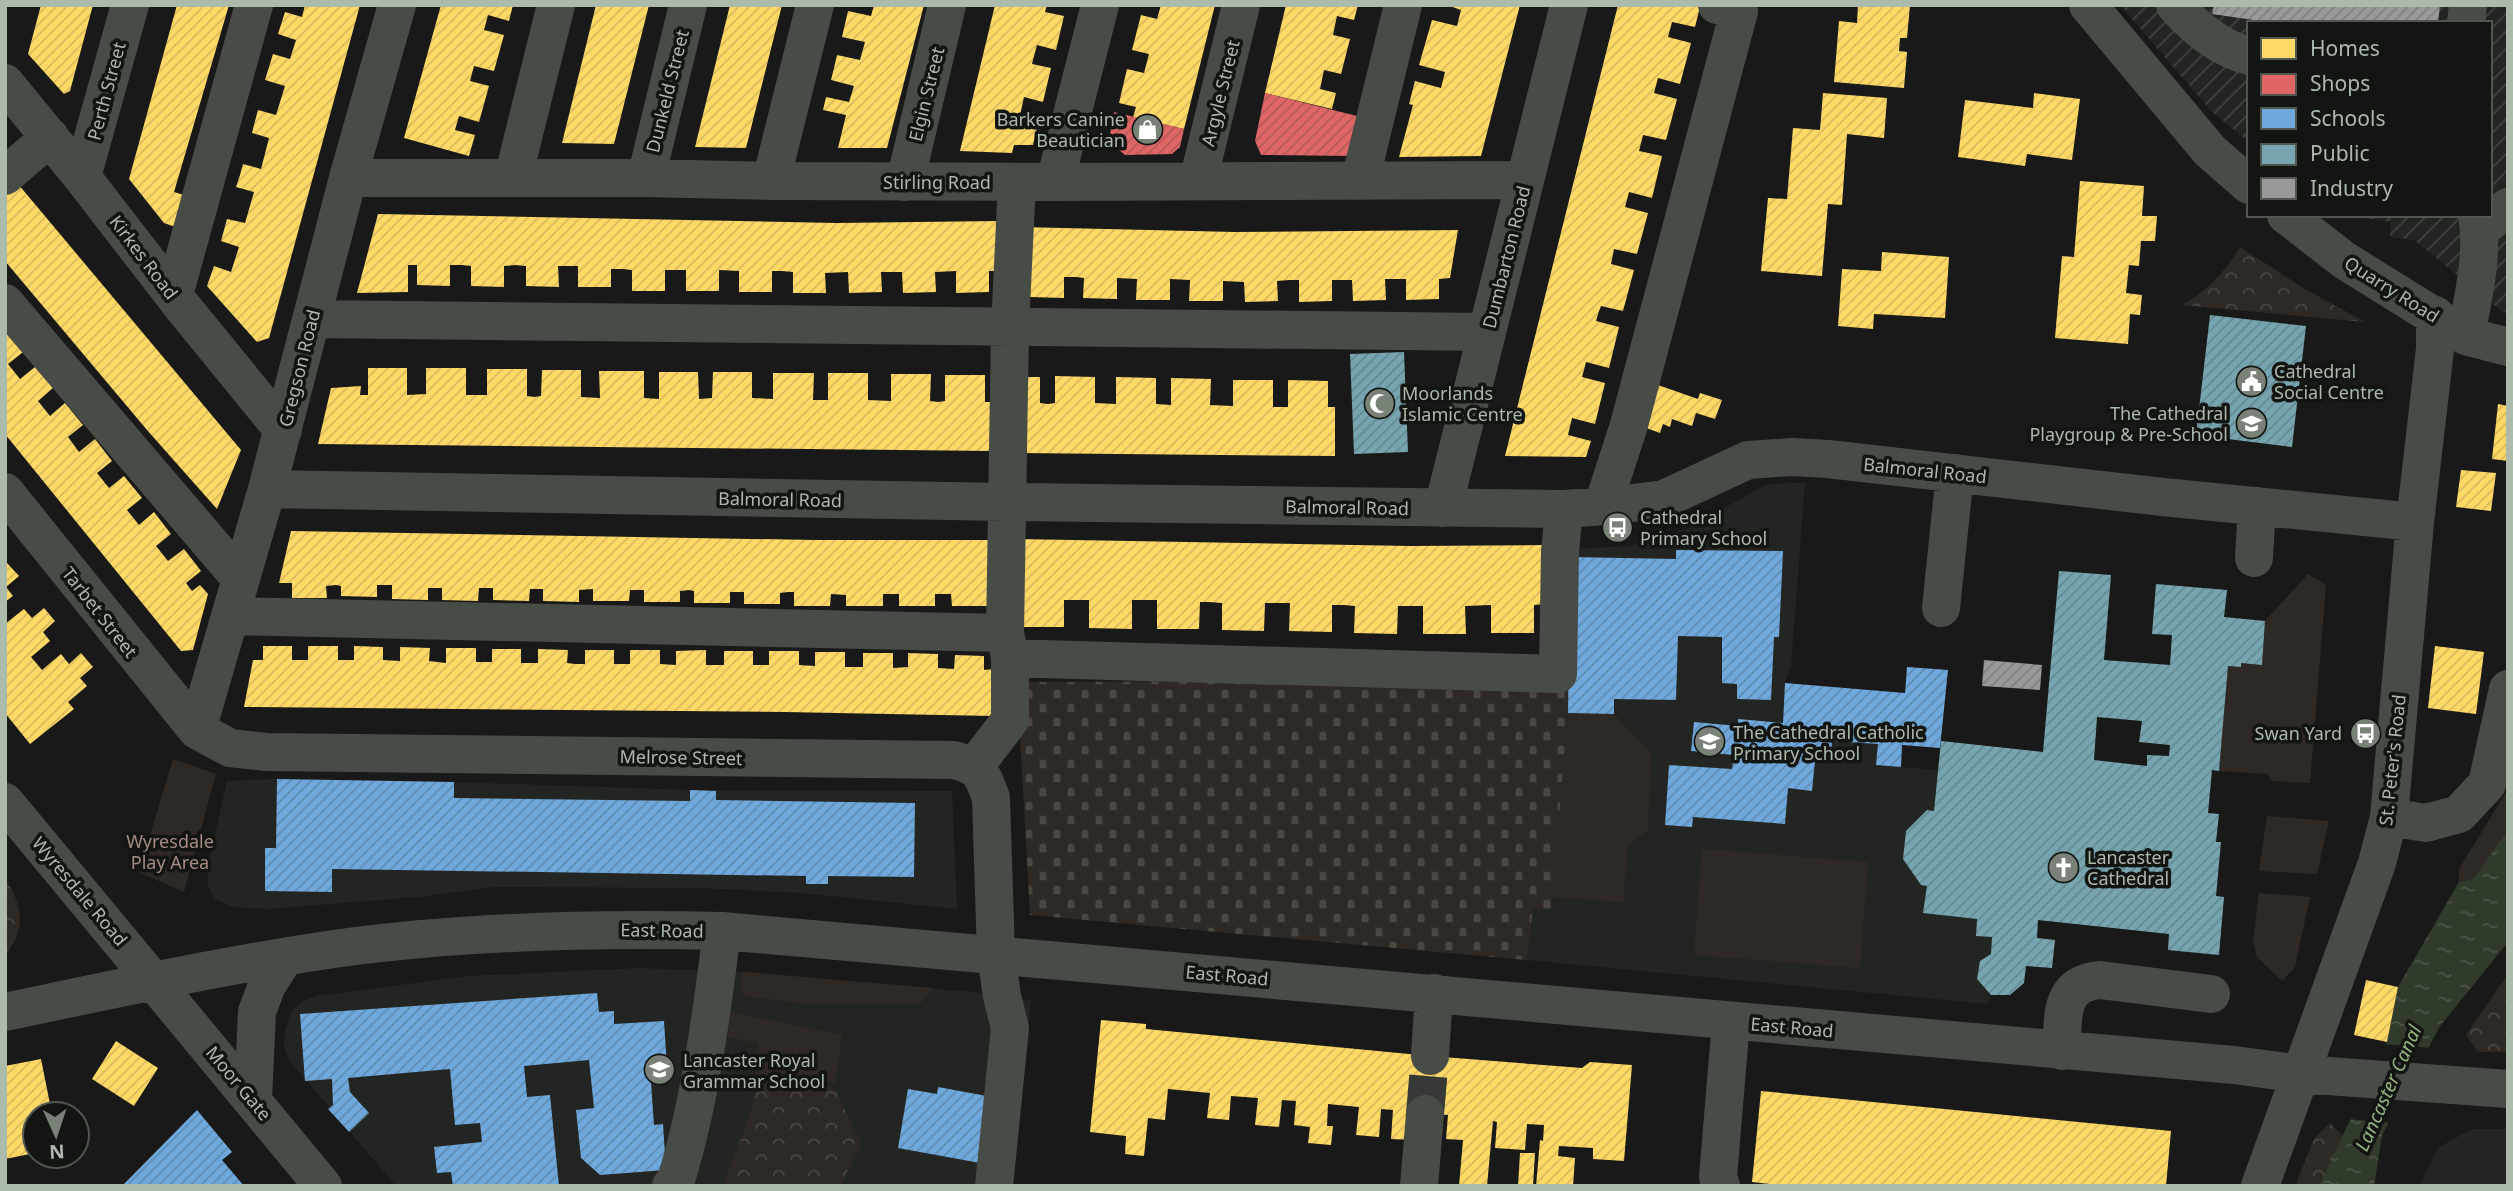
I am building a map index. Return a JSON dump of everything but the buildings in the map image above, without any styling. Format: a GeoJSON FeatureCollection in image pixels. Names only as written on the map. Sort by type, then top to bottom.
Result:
{"type":"FeatureCollection","features":[{"type":"Feature","properties":{"kind":"street","name":"Perth Street"},"geometry":{"type":"LineString","coordinates":[[82,177],[130,5]]}},
{"type":"Feature","properties":{"kind":"street"},"geometry":{"type":"LineString","coordinates":[[174,295],[254,5]]}},
{"type":"Feature","properties":{"kind":"street","name":"Gregson Road"},"geometry":{"type":"LineString","coordinates":[[197,730],[284,430],[348,178],[397,5]]}},
{"type":"Feature","properties":{"kind":"street"},"geometry":{"type":"LineString","coordinates":[[513,178],[556,5]]}},
{"type":"Feature","properties":{"kind":"street","name":"Dunkeld Street"},"geometry":{"type":"LineString","coordinates":[[646,178],[688,5]]}},
{"type":"Feature","properties":{"kind":"street"},"geometry":{"type":"LineString","coordinates":[[771,181],[815,5]]}},
{"type":"Feature","properties":{"kind":"street","name":"Elgin Street"},"geometry":{"type":"LineString","coordinates":[[905,182],[947,5]]}},
{"type":"Feature","properties":{"kind":"street"},"geometry":{"type":"LineString","coordinates":[[1055,182],[1100,5]]}},
{"type":"Feature","properties":{"kind":"street","name":"Argyle Street"},"geometry":{"type":"LineString","coordinates":[[1198,181],[1241,5]]}},
{"type":"Feature","properties":{"kind":"street"},"geometry":{"type":"LineString","coordinates":[[1360,181],[1403,5]]}},
{"type":"Feature","properties":{"kind":"street","name":"Dumbarton Road"},"geometry":{"type":"LineString","coordinates":[[1443,508],[1569,5]]}},
{"type":"Feature","properties":{"kind":"street"},"geometry":{"type":"LineString","coordinates":[[1603,505],[1629,425],[1738,11],[1717,5]]}},
{"type":"Feature","properties":{"kind":"street"},"geometry":{"type":"LineString","coordinates":[[2088,5],[2210,151],[2247,183]]}},
{"type":"Feature","properties":{"kind":"street"},"geometry":{"type":"LineString","coordinates":[[2175,5],[2189,21],[2229,51],[2247,55]]}},
{"type":"Feature","properties":{"kind":"street","name":"Kirkes Road"},"geometry":{"type":"LineString","coordinates":[[5,83],[284,430]]}},
{"type":"Feature","properties":{"kind":"street"},"geometry":{"type":"LineString","coordinates":[[5,176],[50,137]]}},
{"type":"Feature","properties":{"kind":"street","name":"Stirling Road"},"geometry":{"type":"LineString","coordinates":[[348,178],[646,178],[905,182],[1525,180]]}},
{"type":"Feature","properties":{"kind":"street"},"geometry":{"type":"LineString","coordinates":[[994,1186],[1010,1028],[996,955],[991,798],[985,779],[975,766],[1010,720],[1007,502],[1010,328],[1017,182]]}},
{"type":"Feature","properties":{"kind":"street","name":"Quarry Road"},"geometry":{"type":"LineString","coordinates":[[2289,217],[2344,260],[2466,336],[2508,347]]}},
{"type":"Feature","properties":{"kind":"street"},"geometry":{"type":"LineString","coordinates":[[2466,336],[2474,290],[2493,223]]}},
{"type":"Feature","properties":{"kind":"street"},"geometry":{"type":"LineString","coordinates":[[5,303],[240,578]]}},
{"type":"Feature","properties":{"kind":"street","name":"St. Peter's Road"},"geometry":{"type":"LineString","coordinates":[[2260,1186],[2377,863],[2389,817],[2414,522],[2435,349],[2435,315]]}},
{"type":"Feature","properties":{"kind":"street"},"geometry":{"type":"LineString","coordinates":[[312,319],[1486,332]]}},
{"type":"Feature","properties":{"kind":"street","name":"Balmoral Road"},"geometry":{"type":"LineString","coordinates":[[267,489],[1564,509],[1664,499],[1748,460],[1792,457],[2414,522]]}},
{"type":"Feature","properties":{"kind":"street"},"geometry":{"type":"LineString","coordinates":[[1941,608],[1955,473]]}},
{"type":"Feature","properties":{"kind":"street","name":"Tarbet Street"},"geometry":{"type":"LineString","coordinates":[[5,492],[197,730]]}},
{"type":"Feature","properties":{"kind":"street"},"geometry":{"type":"LineString","coordinates":[[2254,558],[2257,506]]}},
{"type":"Feature","properties":{"kind":"street"},"geometry":{"type":"LineString","coordinates":[[230,616],[1008,646],[1558,674],[1560,552],[1564,509]]}},
{"type":"Feature","properties":{"kind":"street"},"geometry":{"type":"LineString","coordinates":[[2389,817],[2426,823],[2459,814],[2478,794],[2487,784],[2508,689]]}},
{"type":"Feature","properties":{"kind":"street","name":"Melrose Street"},"geometry":{"type":"LineString","coordinates":[[197,730],[230,748],[266,752],[954,760],[975,766]]}},
{"type":"Feature","properties":{"kind":"street","name":"Wyresdale Road"},"geometry":{"type":"LineString","coordinates":[[5,802],[155,981]]}},
{"type":"Feature","properties":{"kind":"street","name":"East Road"},"geometry":{"type":"LineString","coordinates":[[5,1012],[155,981],[336,949],[454,937],[612,929],[722,931],[2234,1065],[2301,1074],[2491,1088]]}},
{"type":"Feature","properties":{"kind":"street"},"geometry":{"type":"LineString","coordinates":[[671,1186],[676,1180],[689,1136],[722,931]]}},
{"type":"Feature","properties":{"kind":"street"},"geometry":{"type":"LineString","coordinates":[[253,1100],[257,1012],[267,985],[285,957]]}},
{"type":"Feature","properties":{"kind":"street"},"geometry":{"type":"LineString","coordinates":[[2062,1051],[2063,1010],[2072,991],[2084,982],[2099,980],[2211,994]]}},
{"type":"Feature","properties":{"kind":"street","name":"Moor Gate"},"geometry":{"type":"LineString","coordinates":[[155,981],[253,1100],[305,1180]]}},
{"type":"Feature","properties":{"kind":"street"},"geometry":{"type":"LineString","coordinates":[[1430,1056],[1434,993]]}},
{"type":"Feature","properties":{"kind":"street"},"geometry":{"type":"LineString","coordinates":[[1721,1186],[1718,1177],[1731,1021]]}},
{"type":"Feature","properties":{"kind":"street"},"geometry":{"type":"LineString","coordinates":[[1419,1186],[1426,1114]]}},
{"type":"Feature","properties":{"kind":"shaded area"},"geometry":{"type":"Polygon","coordinates":[[[2120,5],[2508,5],[2508,313],[2503,312],[2414,240],[2390,237],[2391,222],[2362,217],[2492,217],[2492,21],[2247,21],[2247,140],[2211,111],[2120,5]]]}},
{"type":"Feature","properties":{"kind":"shaded area","name":"The Cathedral Catholic Primary School"},"geometry":{"type":"Polygon","coordinates":[[[1805,483],[1791,665],[1785,683],[1782,736],[1878,744],[1877,765],[1938,770],[1934,811],[1927,810],[1906,831],[1927,886],[1924,913],[1977,919],[1976,935],[1992,937],[1991,954],[1980,961],[1977,979],[1991,995],[1987,1004],[1527,960],[1533,908],[1551,908],[1568,713],[1570,549],[1630,546],[1689,528],[1765,485],[1805,483]]]}},
{"type":"Feature","properties":{"kind":"shaded area"},"geometry":{"type":"Polygon","coordinates":[[[277,779],[690,790],[952,791],[957,909],[802,893],[702,888],[495,887],[418,897],[267,909],[233,907],[215,899],[208,886],[208,866],[227,781],[277,779]]]}},
{"type":"Feature","properties":{"kind":"shaded area","name":"Lancaster Royal Grammar School"},"geometry":{"type":"Polygon","coordinates":[[[639,968],[745,972],[972,992],[1031,1000],[1013,1186],[396,1186],[288,1059],[284,1045],[285,1030],[291,1012],[303,1001],[317,996],[468,976],[639,968]]]}},
{"type":"Feature","properties":{"kind":"shaded area"},"geometry":{"type":"Polygon","coordinates":[[[2472,1129],[2508,1129],[2508,1186],[2419,1186],[2439,1147],[2472,1129]]]}},
{"type":"Feature","properties":{"kind":"green space"},"geometry":{"type":"Polygon","coordinates":[[[2240,247],[2305,289],[2365,322],[2182,305],[2200,294],[2215,280],[2240,247]]]}},
{"type":"Feature","properties":{"kind":"green space"},"geometry":{"type":"Polygon","coordinates":[[[2308,574],[2326,585],[2310,783],[2272,781],[2267,774],[2219,771],[2228,666],[2241,667],[2241,663],[2262,665],[2265,621],[2308,574]]]}},
{"type":"Feature","properties":{"kind":"green space"},"geometry":{"type":"Polygon","coordinates":[[[1568,680],[1568,713],[1551,909],[1533,908],[1527,960],[1030,915],[1017,682],[1568,680]]]}},
{"type":"Feature","properties":{"kind":"green space"},"geometry":{"type":"Polygon","coordinates":[[[1568,713],[1614,714],[1651,752],[1648,830],[1628,845],[1623,902],[1552,897],[1568,713]]]}},
{"type":"Feature","properties":{"kind":"green space","name":"Wyresdale Play Area"},"geometry":{"type":"Polygon","coordinates":[[[173,759],[216,774],[184,892],[139,872],[173,759]]]}},
{"type":"Feature","properties":{"kind":"green space"},"geometry":{"type":"Polygon","coordinates":[[[2508,789],[2508,830],[2473,879],[2459,882],[2459,869],[2508,789]]]}},
{"type":"Feature","properties":{"kind":"green space"},"geometry":{"type":"Polygon","coordinates":[[[2267,816],[2329,821],[2317,874],[2259,871],[2267,816]]]}},
{"type":"Feature","properties":{"kind":"green space"},"geometry":{"type":"Polygon","coordinates":[[[1702,849],[1868,862],[1860,968],[1694,955],[1702,849]]]}},
{"type":"Feature","properties":{"kind":"green space"},"geometry":{"type":"Polygon","coordinates":[[[5,879],[16,898],[20,917],[16,937],[5,955],[5,879]]]}},
{"type":"Feature","properties":{"kind":"green space"},"geometry":{"type":"Polygon","coordinates":[[[2259,893],[2310,897],[2295,967],[2282,981],[2257,957],[2253,942],[2259,893]]]}},
{"type":"Feature","properties":{"kind":"green space"},"geometry":{"type":"Polygon","coordinates":[[[745,972],[933,988],[921,1003],[800,1003],[745,996],[740,984],[745,972]]]}},
{"type":"Feature","properties":{"kind":"green space"},"geometry":{"type":"Polygon","coordinates":[[[2508,974],[2508,1052],[2478,1052],[2466,1035],[2508,974]]]}},
{"type":"Feature","properties":{"kind":"green space"},"geometry":{"type":"Polygon","coordinates":[[[729,1012],[842,1035],[835,1083],[756,1080],[758,1043],[728,1037],[729,1012]]]}},
{"type":"Feature","properties":{"kind":"green space"},"geometry":{"type":"Polygon","coordinates":[[[790,1061],[836,1091],[861,1144],[841,1186],[723,1186],[746,1126],[761,1076],[790,1061]]]}},
{"type":"Feature","properties":{"kind":"green space"},"geometry":{"type":"Polygon","coordinates":[[[2330,1123],[2343,1136],[2319,1186],[2295,1186],[2314,1139],[2330,1123]]]}},
{"type":"Feature","properties":{"kind":"water","name":"Lancaster Canal"},"geometry":{"type":"Polygon","coordinates":[[[2508,830],[2508,942],[2440,1026],[2382,1135],[2374,1186],[2319,1186],[2387,1042],[2398,987],[2459,882],[2473,879],[2508,830]]]}},
{"type":"Feature","properties":{"kind":"pier"},"geometry":{"type":"Polygon","coordinates":[[[2382,1044],[2432,1048],[2393,1123],[2347,1119],[2382,1044]]]}},
{"type":"Feature","properties":{"kind":"tunnel"},"geometry":{"type":"LineString","coordinates":[[1425,1114],[1430,1056]]}},
{"type":"Feature","properties":{"kind":"place","name":"Barkers Canine Beautician"},"geometry":{"type":"Point","coordinates":[1148,129]}},
{"type":"Feature","properties":{"kind":"place","name":"Cathedral Social Centre"},"geometry":{"type":"Point","coordinates":[2251,381]}},
{"type":"Feature","properties":{"kind":"place","name":"Moorlands Islamic Centre"},"geometry":{"type":"Point","coordinates":[1379,403]}},
{"type":"Feature","properties":{"kind":"place","name":"The Cathedral Playgroup & Pre-School"},"geometry":{"type":"Point","coordinates":[2251,423]}},
{"type":"Feature","properties":{"kind":"place","name":"Cathedral Primary School"},"geometry":{"type":"Point","coordinates":[1617,527]}},
{"type":"Feature","properties":{"kind":"place","name":"Swan Yard"},"geometry":{"type":"Point","coordinates":[2365,733]}},
{"type":"Feature","properties":{"kind":"place","name":"The Cathedral Catholic Primary School"},"geometry":{"type":"Point","coordinates":[1710,742]}},
{"type":"Feature","properties":{"kind":"place","name":"Lancaster Cathedral"},"geometry":{"type":"Point","coordinates":[2064,867]}},
{"type":"Feature","properties":{"kind":"place","name":"Lancaster Royal Grammar School"},"geometry":{"type":"Point","coordinates":[660,1070]}}]}
